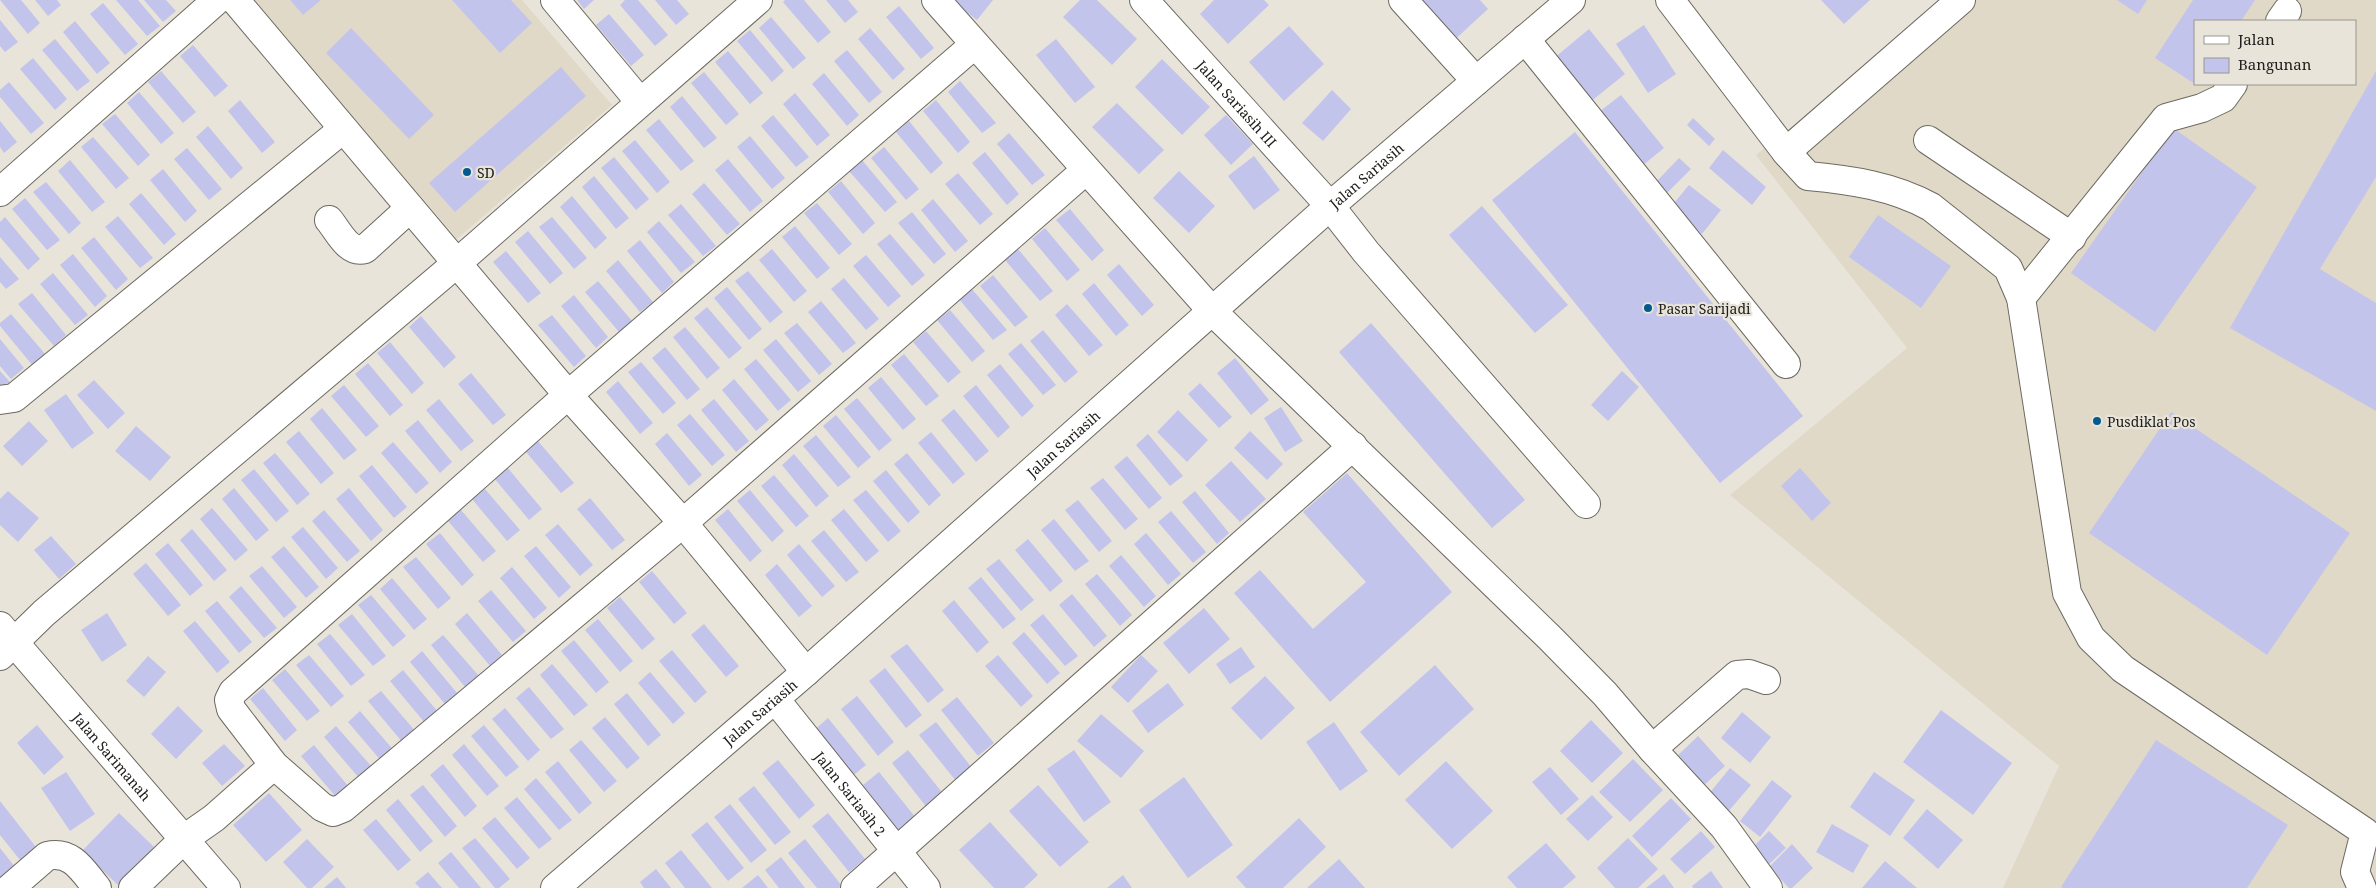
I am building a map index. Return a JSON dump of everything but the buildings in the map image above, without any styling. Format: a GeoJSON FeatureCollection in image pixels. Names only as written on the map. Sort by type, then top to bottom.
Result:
{"type":"FeatureCollection","features":[{"type":"Feature","properties":{"kind":"street"},"geometry":{"type":"LineString","coordinates":[[0,192],[217,0]]}},
{"type":"Feature","properties":{"kind":"street"},"geometry":{"type":"LineString","coordinates":[[235,0],[568,395],[683,523],[806,672]]}},
{"type":"Feature","properties":{"kind":"street"},"geometry":{"type":"LineString","coordinates":[[555,0],[640,102]]}},
{"type":"Feature","properties":{"kind":"street"},"geometry":{"type":"LineString","coordinates":[[5,641],[44,613],[457,263],[758,0]]}},
{"type":"Feature","properties":{"kind":"street"},"geometry":{"type":"LineString","coordinates":[[936,0],[1213,312],[1353,446],[1605,694],[1652,749],[1724,827],[1768,888]]}},
{"type":"Feature","properties":{"kind":"street","name":"Jalan Sariasih III"},"geometry":{"type":"LineString","coordinates":[[1144,0],[1330,206],[1366,252],[1586,504]]}},
{"type":"Feature","properties":{"kind":"street"},"geometry":{"type":"LineString","coordinates":[[1403,0],[1476,80]]}},
{"type":"Feature","properties":{"kind":"street","name":"Jalan Sariasih"},"geometry":{"type":"LineString","coordinates":[[554,888],[806,672],[1330,206],[1571,0]]}},
{"type":"Feature","properties":{"kind":"street"},"geometry":{"type":"LineString","coordinates":[[1670,0],[1786,152],[1808,176],[1851,180],[1903,194],[1930,207],[2008,268],[2020,298],[2067,593],[2091,638],[2123,669],[2370,822],[2355,872],[2362,888]]}},
{"type":"Feature","properties":{"kind":"street"},"geometry":{"type":"LineString","coordinates":[[1786,152],[1961,0]]}},
{"type":"Feature","properties":{"kind":"street"},"geometry":{"type":"LineString","coordinates":[[1524,39],[1786,364]]}},
{"type":"Feature","properties":{"kind":"street"},"geometry":{"type":"LineString","coordinates":[[974,45],[568,395],[233,692],[229,700],[231,709],[274,765],[322,807],[333,812],[343,808],[683,523],[1086,170]]}},
{"type":"Feature","properties":{"kind":"street"},"geometry":{"type":"LineString","coordinates":[[2020,298],[2072,237],[2166,118],[2202,108],[2223,98],[2232,85]]}},
{"type":"Feature","properties":{"kind":"street"},"geometry":{"type":"LineString","coordinates":[[0,400],[14,398],[343,129]]}},
{"type":"Feature","properties":{"kind":"street"},"geometry":{"type":"LineString","coordinates":[[1928,140],[2072,237]]}},
{"type":"Feature","properties":{"kind":"street"},"geometry":{"type":"LineString","coordinates":[[329,220],[351,248],[358,251],[365,249],[410,208]]}},
{"type":"Feature","properties":{"kind":"street"},"geometry":{"type":"LineString","coordinates":[[855,888],[1353,446]]}},
{"type":"Feature","properties":{"kind":"street","name":"Jalan Sarimanah"},"geometry":{"type":"LineString","coordinates":[[5,641],[226,888]]}},
{"type":"Feature","properties":{"kind":"street"},"geometry":{"type":"LineString","coordinates":[[1652,749],[1737,675],[1749,674],[1766,680]]}},
{"type":"Feature","properties":{"kind":"street","name":"Jalan Sariasih 2"},"geometry":{"type":"LineString","coordinates":[[775,699],[926,888]]}},
{"type":"Feature","properties":{"kind":"street"},"geometry":{"type":"LineString","coordinates":[[133,888],[184,839],[214,818],[274,765]]}},
{"type":"Feature","properties":{"kind":"street"},"geometry":{"type":"LineString","coordinates":[[10,888],[47,856],[54,854],[69,857],[97,888]]}},
{"type":"Feature","properties":{"kind":"shaded area","name":"SD"},"geometry":{"type":"Polygon","coordinates":[[[253,0],[522,0],[612,105],[457,239],[253,0]]]}},
{"type":"Feature","properties":{"kind":"shaded area","name":"Pusdiklat Pos"},"geometry":{"type":"Polygon","coordinates":[[[1953,0],[2376,0],[2376,888],[2003,888],[2059,766],[1730,495],[1907,348],[1756,155],[1953,0]]]}},
{"type":"Feature","properties":{"kind":"place","name":"SD"},"geometry":{"type":"Point","coordinates":[467,172]}},
{"type":"Feature","properties":{"kind":"place","name":"Pasar Sarijadi"},"geometry":{"type":"Point","coordinates":[1648,308]}},
{"type":"Feature","properties":{"kind":"place","name":"Pusdiklat Pos"},"geometry":{"type":"Point","coordinates":[2097,421]}}]}
